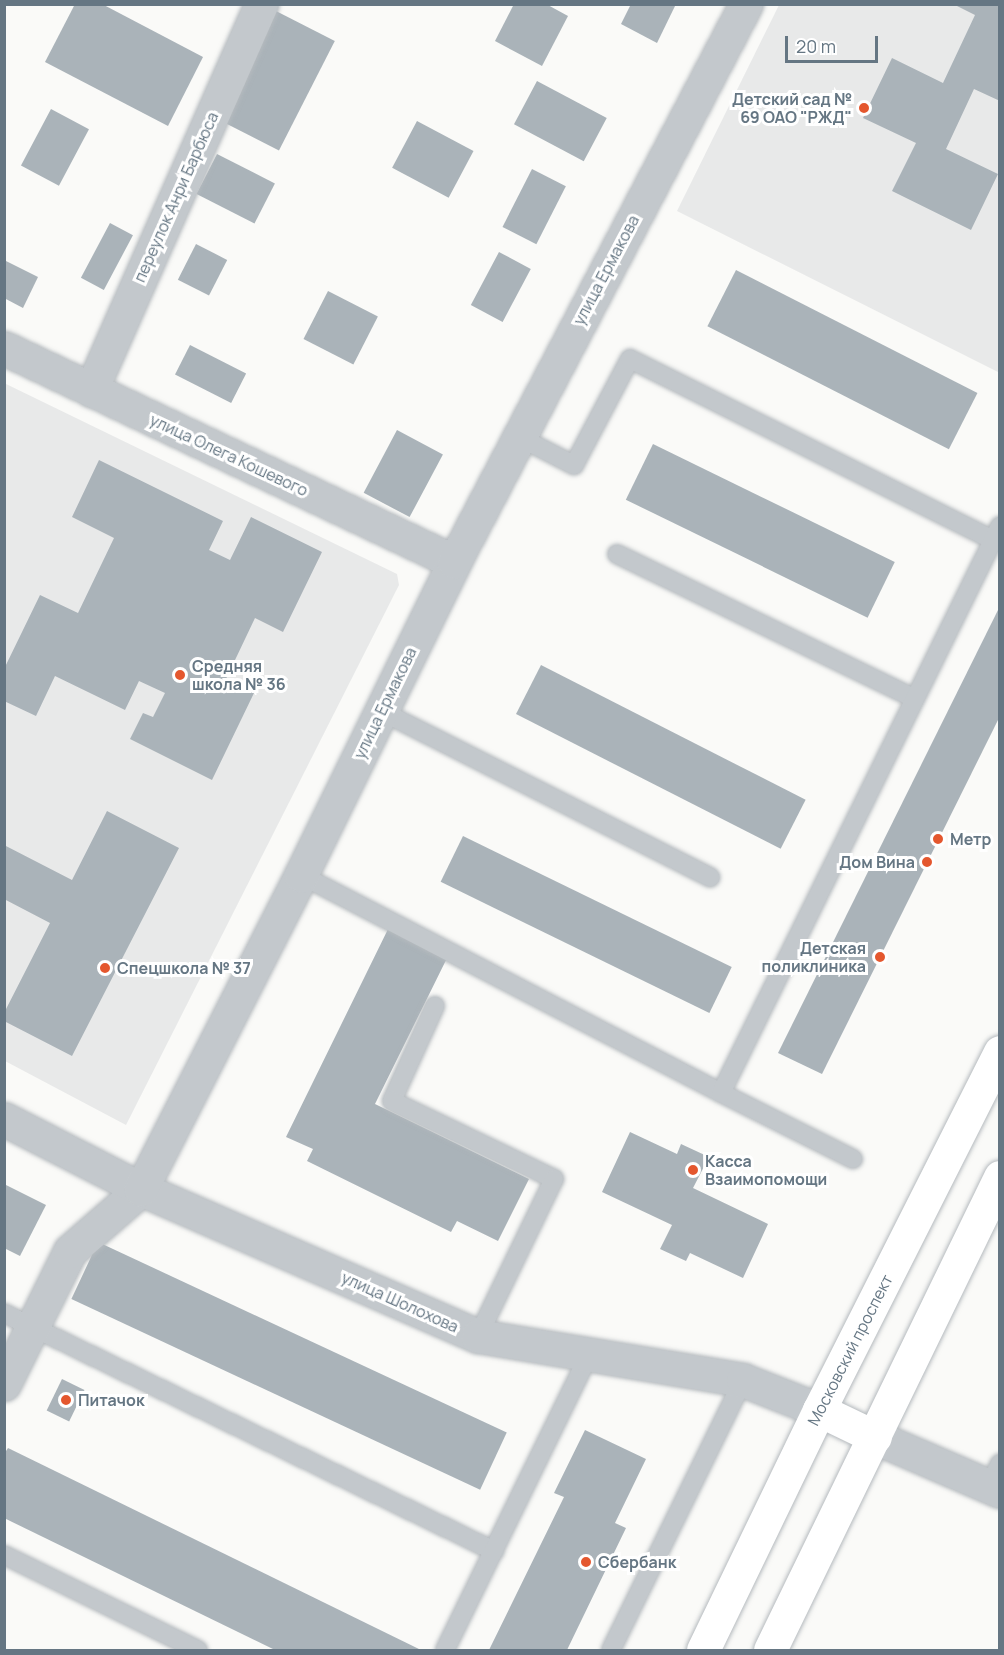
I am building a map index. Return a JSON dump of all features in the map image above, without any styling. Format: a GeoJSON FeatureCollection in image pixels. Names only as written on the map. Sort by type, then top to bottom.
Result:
{"type":"FeatureCollection","features":[{"type":"Feature","properties":{"kind":"main road","name":"Московский проспект"},"geometry":{"type":"LineString","coordinates":[[703,1650],[819,1410],[999,1052]]}},
{"type":"Feature","properties":{"kind":"main road"},"geometry":{"type":"LineString","coordinates":[[770,1650],[999,1177]]}},
{"type":"Feature","properties":{"kind":"main road"},"geometry":{"type":"LineString","coordinates":[[819,1410],[875,1437]]}},
{"type":"Feature","properties":{"kind":"street","name":"переулок Анри Барбюса"},"geometry":{"type":"LineString","coordinates":[[91,390],[261,4]]}},
{"type":"Feature","properties":{"kind":"street","name":"улица Ермакова"},"geometry":{"type":"LineString","coordinates":[[4,1384],[18,1320],[70,1251],[141,1189],[301,874],[454,562],[746,4]]}},
{"type":"Feature","properties":{"kind":"street","name":"улица Олега Кошевого"},"geometry":{"type":"LineString","coordinates":[[4,348],[454,562]]}},
{"type":"Feature","properties":{"kind":"street","name":"улица Шолохова"},"geometry":{"type":"LineString","coordinates":[[4,1119],[141,1189],[478,1336],[743,1380],[819,1410]]}},
{"type":"Feature","properties":{"kind":"street"},"geometry":{"type":"LineString","coordinates":[[875,1437],[996,1480]]}},
{"type":"Feature","properties":{"kind":"lane"},"geometry":{"type":"LineString","coordinates":[[519,437],[574,465],[630,359],[996,533],[721,1093]]}},
{"type":"Feature","properties":{"kind":"lane"},"geometry":{"type":"LineString","coordinates":[[617,554],[915,699]]}},
{"type":"Feature","properties":{"kind":"lane"},"geometry":{"type":"LineString","coordinates":[[381,711],[710,877]]}},
{"type":"Feature","properties":{"kind":"lane"},"geometry":{"type":"LineString","coordinates":[[301,874],[721,1093],[853,1159]]}},
{"type":"Feature","properties":{"kind":"lane"},"geometry":{"type":"LineString","coordinates":[[435,1006],[392,1101],[554,1179],[478,1336]]}},
{"type":"Feature","properties":{"kind":"lane"},"geometry":{"type":"LineString","coordinates":[[18,1320],[494,1551]]}},
{"type":"Feature","properties":{"kind":"lane"},"geometry":{"type":"LineString","coordinates":[[445,1650],[589,1355]]}},
{"type":"Feature","properties":{"kind":"lane"},"geometry":{"type":"LineString","coordinates":[[612,1650],[743,1380]]}},
{"type":"Feature","properties":{"kind":"lane"},"geometry":{"type":"LineString","coordinates":[[4,1555],[198,1650]]}},
{"type":"Feature","properties":{"kind":"shaded area","name":"Детский сад № 69 ОАО \"РЖД\""},"geometry":{"type":"Polygon","coordinates":[[[779,5],[999,5],[998,372],[677,211],[779,5]]]}},
{"type":"Feature","properties":{"kind":"shaded area","name":"Средняя школа № 36"},"geometry":{"type":"Polygon","coordinates":[[[4,383],[397,574],[399,585],[126,1125],[5,1061],[4,383]]]}},
{"type":"Feature","properties":{"kind":"building"},"geometry":{"type":"Polygon","coordinates":[[[75,4],[102,4],[203,57],[168,126],[45,62],[75,4]]]}},
{"type":"Feature","properties":{"kind":"building"},"geometry":{"type":"Polygon","coordinates":[[[514,4],[546,4],[568,16],[542,66],[495,41],[514,4]]]}},
{"type":"Feature","properties":{"kind":"building"},"geometry":{"type":"Polygon","coordinates":[[[631,4],[676,4],[657,43],[621,24],[631,4]]]}},
{"type":"Feature","properties":{"kind":"building"},"geometry":{"type":"Polygon","coordinates":[[[953,4],[1000,4],[1000,101],[974,89],[946,149],[998,174],[971,230],[892,191],[916,143],[863,118],[892,58],[943,83],[975,15],[953,4]]]}},
{"type":"Feature","properties":{"kind":"building"},"geometry":{"type":"Polygon","coordinates":[[[276,11],[335,41],[279,151],[220,121],[276,11]]]}},
{"type":"Feature","properties":{"kind":"building"},"geometry":{"type":"Polygon","coordinates":[[[537,81],[607,118],[584,161],[514,124],[537,81]]]}},
{"type":"Feature","properties":{"kind":"building"},"geometry":{"type":"Polygon","coordinates":[[[51,109],[89,129],[59,186],[21,166],[51,109]]]}},
{"type":"Feature","properties":{"kind":"building"},"geometry":{"type":"Polygon","coordinates":[[[417,121],[474,151],[449,198],[392,168],[417,121]]]}},
{"type":"Feature","properties":{"kind":"building"},"geometry":{"type":"Polygon","coordinates":[[[217,154],[275,184],[254,224],[197,194],[217,154]]]}},
{"type":"Feature","properties":{"kind":"building"},"geometry":{"type":"Polygon","coordinates":[[[532,169],[566,186],[536,244],[502,227],[532,169]]]}},
{"type":"Feature","properties":{"kind":"building"},"geometry":{"type":"Polygon","coordinates":[[[110,223],[133,235],[104,290],[81,278],[110,223]]]}},
{"type":"Feature","properties":{"kind":"building"},"geometry":{"type":"Polygon","coordinates":[[[196,244],[227,260],[209,296],[178,280],[196,244]]]}},
{"type":"Feature","properties":{"kind":"building"},"geometry":{"type":"Polygon","coordinates":[[[499,252],[531,269],[503,322],[471,305],[499,252]]]}},
{"type":"Feature","properties":{"kind":"building"},"geometry":{"type":"Polygon","coordinates":[[[4,260],[38,277],[23,308],[4,298],[4,260]]]}},
{"type":"Feature","properties":{"kind":"building"},"geometry":{"type":"Polygon","coordinates":[[[736,270],[977,393],[949,449],[707,326],[736,270]]]}},
{"type":"Feature","properties":{"kind":"building"},"geometry":{"type":"Polygon","coordinates":[[[328,291],[378,316],[353,365],[303,339],[328,291]]]}},
{"type":"Feature","properties":{"kind":"building"},"geometry":{"type":"Polygon","coordinates":[[[190,345],[246,374],[231,403],[175,374],[190,345]]]}},
{"type":"Feature","properties":{"kind":"building"},"geometry":{"type":"Polygon","coordinates":[[[397,430],[443,454],[410,517],[364,493],[397,430]]]}},
{"type":"Feature","properties":{"kind":"building"},"geometry":{"type":"Polygon","coordinates":[[[653,444],[895,562],[868,618],[626,500],[653,444]]]}},
{"type":"Feature","properties":{"kind":"building"},"geometry":{"type":"Polygon","coordinates":[[[99,460],[223,521],[209,550],[230,560],[251,517],[322,552],[283,632],[255,618],[226,679],[254,693],[212,780],[130,739],[143,713],[153,717],[165,693],[139,681],[125,710],[55,676],[36,716],[4,701],[4,669],[40,595],[78,613],[114,538],[72,517],[99,460]]]}},
{"type":"Feature","properties":{"kind":"building"},"geometry":{"type":"Polygon","coordinates":[[[1000,606],[1000,716],[822,1074],[778,1053],[1000,606]]]}},
{"type":"Feature","properties":{"kind":"building"},"geometry":{"type":"Polygon","coordinates":[[[541,665],[806,800],[781,849],[516,714],[541,665]]]}},
{"type":"Feature","properties":{"kind":"building"},"geometry":{"type":"Polygon","coordinates":[[[107,811],[179,848],[72,1056],[4,1021],[4,1013],[50,923],[4,899],[4,845],[72,880],[107,811]]]}},
{"type":"Feature","properties":{"kind":"building"},"geometry":{"type":"Polygon","coordinates":[[[463,836],[732,967],[709,1013],[441,882],[463,836]]]}},
{"type":"Feature","properties":{"kind":"building"},"geometry":{"type":"Polygon","coordinates":[[[392,921],[451,950],[375,1104],[529,1179],[498,1241],[457,1221],[451,1232],[307,1161],[313,1149],[286,1137],[392,921]]]}},
{"type":"Feature","properties":{"kind":"building"},"geometry":{"type":"Polygon","coordinates":[[[630,1132],[677,1154],[681,1144],[709,1157],[693,1188],[768,1224],[743,1278],[690,1253],[686,1261],[660,1249],[672,1225],[602,1192],[630,1132]]]}},
{"type":"Feature","properties":{"kind":"building"},"geometry":{"type":"Polygon","coordinates":[[[4,1184],[46,1205],[20,1256],[4,1248],[4,1184]]]}},
{"type":"Feature","properties":{"kind":"building"},"geometry":{"type":"Polygon","coordinates":[[[98,1242],[507,1433],[480,1490],[71,1299],[98,1242]]]}},
{"type":"Feature","properties":{"kind":"building","name":"Питачок"},"geometry":{"type":"Polygon","coordinates":[[[62,1379],[84,1390],[69,1421],[47,1410],[62,1379]]]}},
{"type":"Feature","properties":{"kind":"building"},"geometry":{"type":"Polygon","coordinates":[[[585,1430],[646,1459],[615,1523],[626,1528],[567,1650],[489,1650],[564,1497],[554,1493],[585,1430]]]}},
{"type":"Feature","properties":{"kind":"building"},"geometry":{"type":"Polygon","coordinates":[[[8,1448],[421,1650],[275,1650],[4,1518],[4,1454],[8,1448]]]}},
{"type":"Feature","properties":{"kind":"place","name":"Детский сад № 69 ОАО \"РЖД\""},"geometry":{"type":"Point","coordinates":[864,108]}},
{"type":"Feature","properties":{"kind":"place","name":"Средняя школа № 36"},"geometry":{"type":"Point","coordinates":[180,675]}},
{"type":"Feature","properties":{"kind":"place","name":"Метр"},"geometry":{"type":"Point","coordinates":[938,839]}},
{"type":"Feature","properties":{"kind":"place","name":"Дом Вина"},"geometry":{"type":"Point","coordinates":[927,862]}},
{"type":"Feature","properties":{"kind":"place","name":"Детская поликлиника"},"geometry":{"type":"Point","coordinates":[880,957]}},
{"type":"Feature","properties":{"kind":"place","name":"Спецшкола № 37"},"geometry":{"type":"Point","coordinates":[105,968]}},
{"type":"Feature","properties":{"kind":"place","name":"Касса Взаимопомощи"},"geometry":{"type":"Point","coordinates":[693,1170]}},
{"type":"Feature","properties":{"kind":"place","name":"Питачок"},"geometry":{"type":"Point","coordinates":[66,1400]}},
{"type":"Feature","properties":{"kind":"place","name":"Сбербанк"},"geometry":{"type":"Point","coordinates":[586,1562]}}]}
